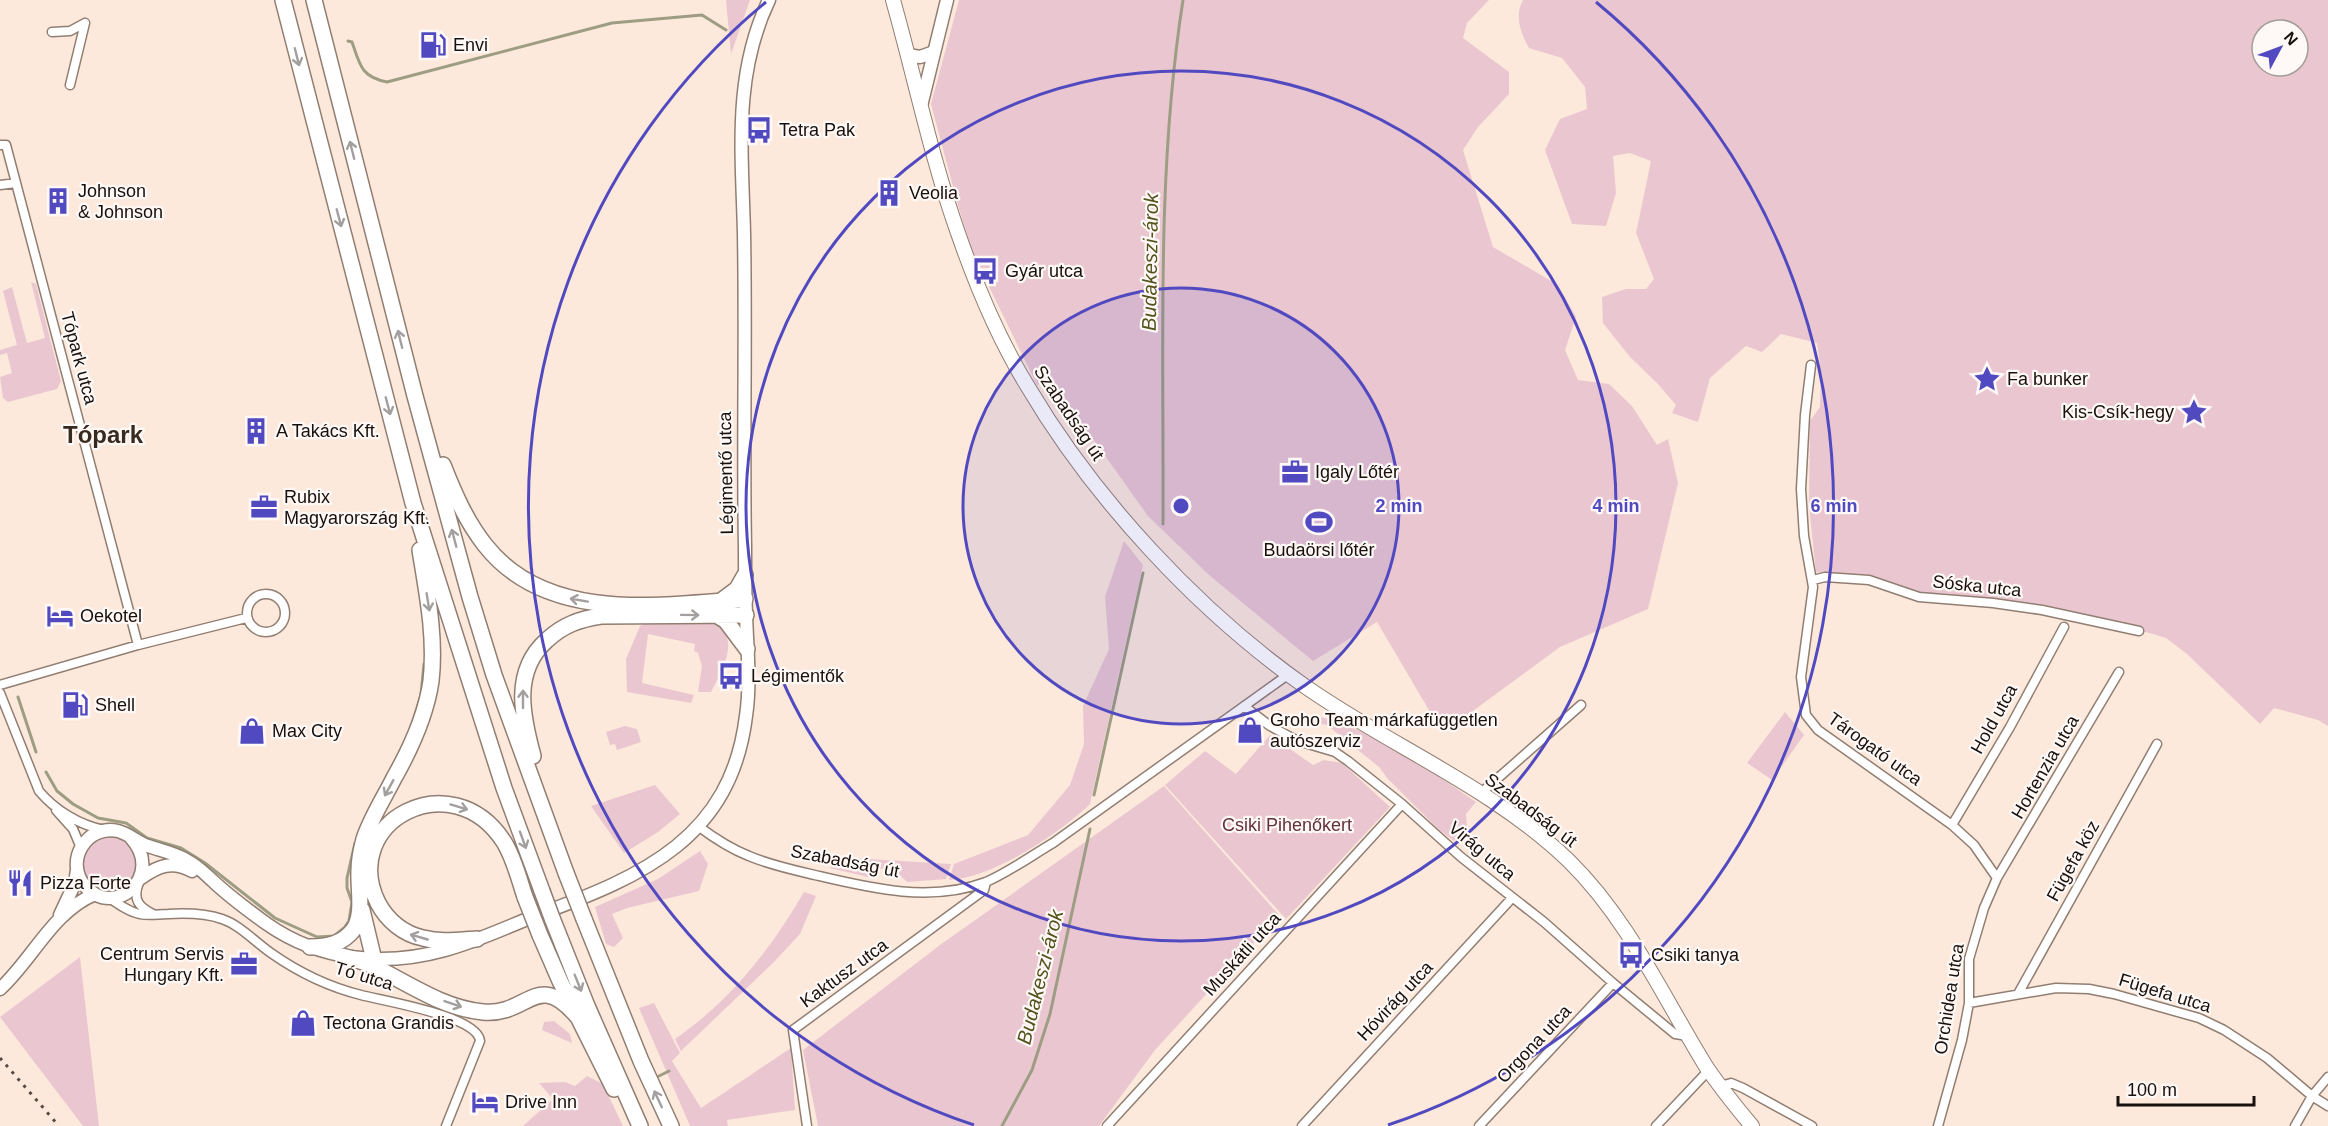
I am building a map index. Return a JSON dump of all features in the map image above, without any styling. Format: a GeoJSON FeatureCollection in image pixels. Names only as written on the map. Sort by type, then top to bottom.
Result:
{"type":"FeatureCollection","features":[{"type":"Feature","properties":{"kind":"highway"},"geometry":{"type":"LineString","coordinates":[[283,0],[413,502],[504,788],[556,929],[634,1126]]}},
{"type":"Feature","properties":{"kind":"highway"},"geometry":{"type":"LineString","coordinates":[[314,0],[415,396],[470,597],[494,675],[560,858],[643,1067],[671,1126]]}},
{"type":"Feature","properties":{"kind":"highway"},"geometry":{"type":"LineString","coordinates":[[415,396],[468,521],[486,547],[513,572],[550,592],[586,602],[720,608],[746,615]]}},
{"type":"Feature","properties":{"kind":"highway"},"geometry":{"type":"LineString","coordinates":[[310,947],[330,946],[349,935],[357,923],[359,871],[364,837],[417,732],[431,681],[431,620],[413,502]]}},
{"type":"Feature","properties":{"kind":"highway"},"geometry":{"type":"LineString","coordinates":[[720,608],[737,589],[745,575]]}},
{"type":"Feature","properties":{"kind":"highway"},"geometry":{"type":"LineString","coordinates":[[560,858],[524,721],[522,692],[525,674],[531,659],[551,636],[580,620],[617,615],[720,608],[745,599]]}},
{"type":"Feature","properties":{"kind":"highway"},"geometry":{"type":"LineString","coordinates":[[720,608],[726,621],[747,649]]}},
{"type":"Feature","properties":{"kind":"highway"},"geometry":{"type":"LineString","coordinates":[[477,939],[444,941],[421,938],[400,928],[385,914],[372,888],[370,863],[381,835],[392,821],[416,807],[436,803],[453,804],[475,813],[491,825],[505,843],[540,935],[577,1016],[640,1126]]}},
{"type":"Feature","properties":{"kind":"highway"},"geometry":{"type":"LineString","coordinates":[[359,898],[374,960]]}},
{"type":"Feature","properties":{"kind":"highway"},"geometry":{"type":"LineString","coordinates":[[342,956],[372,965],[413,989],[472,1010],[504,1011],[536,997],[549,995],[564,1002],[577,1016]]}},
{"type":"Feature","properties":{"kind":"main road","name":"Légimentő utca"},"geometry":{"type":"LineString","coordinates":[[215,883],[269,926],[310,947],[342,956],[374,960],[416,957],[477,939],[606,889],[642,872],[698,826],[722,793],[736,762],[747,714],[743,416],[745,316],[742,117],[744,76],[757,25],[769,0]]}},
{"type":"Feature","properties":{"kind":"main road","name":"Szabadság út"},"geometry":{"type":"LineString","coordinates":[[893,0],[940,179],[970,265],[1000,333],[1026,384],[1051,425],[1109,501],[1171,571],[1221,618],[1289,674],[1332,704],[1481,793],[1539,835],[1598,892],[1626,930],[1709,1070],[1752,1126]]}},
{"type":"Feature","properties":{"kind":"main road"},"geometry":{"type":"LineString","coordinates":[[921,106],[946,0]]}},
{"type":"Feature","properties":{"kind":"main road"},"geometry":{"type":"LineString","coordinates":[[908,55],[920,57],[934,52]]}},
{"type":"Feature","properties":{"kind":"main road"},"geometry":{"type":"LineString","coordinates":[[0,989],[11,979],[59,917],[75,883],[81,848],[89,838],[107,831],[120,832],[147,846],[182,857],[215,883]]}},
{"type":"Feature","properties":{"kind":"main road"},"geometry":{"type":"LineString","coordinates":[[131,838],[142,853],[144,866],[141,878]]}},
{"type":"Feature","properties":{"kind":"main road"},"geometry":{"type":"LineString","coordinates":[[77,869],[83,884],[96,894],[108,897],[128,893],[141,878],[159,867],[173,864],[183,866],[215,883]]}},
{"type":"Feature","properties":{"kind":"main road"},"geometry":{"type":"LineString","coordinates":[[59,917],[78,903],[96,894]]}},
{"type":"Feature","properties":{"kind":"street"},"geometry":{"type":"LineString","coordinates":[[52,32],[70,31],[85,23],[70,85]]}},
{"type":"Feature","properties":{"kind":"street","name":"Tópark utca"},"geometry":{"type":"LineString","coordinates":[[0,145],[6,145],[138,645]]}},
{"type":"Feature","properties":{"kind":"street"},"geometry":{"type":"LineString","coordinates":[[0,185],[16,183]]}},
{"type":"Feature","properties":{"kind":"street","name":"Tárogató utca"},"geometry":{"type":"LineString","coordinates":[[1810,365],[1804,415],[1802,489],[1804,536],[1813,580],[1801,677],[1806,715],[1818,730],[1952,825],[1974,845],[1997,878]]}},
{"type":"Feature","properties":{"kind":"street","name":"Sóska utca"},"geometry":{"type":"LineString","coordinates":[[1813,580],[1825,578],[1869,580],[1919,597],[2013,606],[2071,615],[2139,631]]}},
{"type":"Feature","properties":{"kind":"street"},"geometry":{"type":"LineString","coordinates":[[273,595],[280,600],[284,608],[285,616],[281,626],[272,632],[261,633],[252,627],[246,618],[246,609],[256,596],[273,595]]}},
{"type":"Feature","properties":{"kind":"street"},"geometry":{"type":"LineString","coordinates":[[0,685],[138,645],[246,618]]}},
{"type":"Feature","properties":{"kind":"street","name":"Hold utca"},"geometry":{"type":"LineString","coordinates":[[1952,825],[2010,727],[2064,627]]}},
{"type":"Feature","properties":{"kind":"street","name":"Hortenzia utca"},"geometry":{"type":"LineString","coordinates":[[1997,878],[2120,672]]}},
{"type":"Feature","properties":{"kind":"street","name":"Szabadság út"},"geometry":{"type":"LineString","coordinates":[[698,826],[731,848],[767,863],[871,888],[895,891],[942,891],[986,882],[1053,843],[1289,674]]}},
{"type":"Feature","properties":{"kind":"street"},"geometry":{"type":"LineString","coordinates":[[0,693],[39,791],[73,829],[81,848]]}},
{"type":"Feature","properties":{"kind":"street"},"geometry":{"type":"LineString","coordinates":[[1481,793],[1581,705]]}},
{"type":"Feature","properties":{"kind":"street","name":"Virág utca"},"geometry":{"type":"LineString","coordinates":[[1244,706],[1270,726],[1298,741],[1335,753],[1402,804],[1461,857],[1544,922],[1675,1034],[1688,1036]]}},
{"type":"Feature","properties":{"kind":"street","name":"Fügefa köz"},"geometry":{"type":"LineString","coordinates":[[2018,994],[2157,744]]}},
{"type":"Feature","properties":{"kind":"street"},"geometry":{"type":"LineString","coordinates":[[49,803],[87,826],[107,831]]}},
{"type":"Feature","properties":{"kind":"street","name":"Muskátli utca"},"geometry":{"type":"LineString","coordinates":[[1107,1126],[1402,804]]}},
{"type":"Feature","properties":{"kind":"street"},"geometry":{"type":"LineString","coordinates":[[141,878],[136,900],[153,915]]}},
{"type":"Feature","properties":{"kind":"street","name":"Orchidea utca"},"geometry":{"type":"LineString","coordinates":[[1938,1126],[1962,1040],[1969,1003],[1969,959],[1984,908],[1997,878]]}},
{"type":"Feature","properties":{"kind":"street","name":"Kaktusz utca"},"geometry":{"type":"LineString","coordinates":[[807,1126],[793,1030],[984,890],[986,882]]}},
{"type":"Feature","properties":{"kind":"street","name":"Tó utca"},"geometry":{"type":"LineString","coordinates":[[108,897],[137,914],[190,914],[224,920],[274,955],[318,980],[359,995],[449,1017],[473,1029],[479,1034],[480,1041],[446,1126]]}},
{"type":"Feature","properties":{"kind":"street","name":"Hóvirág utca"},"geometry":{"type":"LineString","coordinates":[[1302,1126],[1512,897]]}},
{"type":"Feature","properties":{"kind":"street","name":"Orgona utca"},"geometry":{"type":"LineString","coordinates":[[1479,1126],[1613,983]]}},
{"type":"Feature","properties":{"kind":"street","name":"Fügefa utca"},"geometry":{"type":"LineString","coordinates":[[1969,1003],[2056,988],[2089,989],[2199,1018],[2224,1030],[2267,1058],[2312,1096],[2328,1106]]}},
{"type":"Feature","properties":{"kind":"street"},"geometry":{"type":"LineString","coordinates":[[1656,1126],[1709,1070]]}},
{"type":"Feature","properties":{"kind":"street"},"geometry":{"type":"LineString","coordinates":[[2295,1126],[2312,1096],[2328,1077]]}},
{"type":"Feature","properties":{"kind":"street"},"geometry":{"type":"LineString","coordinates":[[1720,1086],[1731,1083],[1743,1088],[1812,1126]]}},
{"type":"Feature","properties":{"kind":"green space"},"geometry":{"type":"Polygon","coordinates":[[[726,0],[750,0],[731,54],[726,0]]]}},
{"type":"Feature","properties":{"kind":"green space"},"geometry":{"type":"Polygon","coordinates":[[[959,0],[1489,0],[1467,23],[1463,38],[1509,72],[1509,94],[1478,127],[1463,150],[1493,247],[1558,285],[1576,317],[1565,350],[1578,380],[1609,384],[1632,406],[1657,445],[1668,439],[1678,483],[1648,609],[1560,647],[1466,716],[1436,722],[1377,622],[1313,661],[1209,575],[1148,516],[1051,380],[1037,385],[974,256],[931,104],[959,0]]]}},
{"type":"Feature","properties":{"kind":"green space"},"geometry":{"type":"Polygon","coordinates":[[[1523,0],[2328,0],[2328,726],[2318,720],[2274,708],[2260,724],[2187,654],[2166,638],[2139,630],[1911,592],[1878,579],[1816,572],[1809,506],[1810,421],[1820,407],[1821,373],[1817,343],[1781,334],[1762,352],[1746,346],[1710,378],[1698,422],[1672,413],[1676,405],[1630,357],[1603,323],[1602,297],[1626,289],[1646,289],[1654,279],[1636,233],[1651,161],[1630,153],[1613,156],[1616,193],[1606,226],[1572,224],[1545,150],[1560,119],[1587,109],[1585,87],[1562,58],[1529,48],[1523,37],[1519,12],[1523,0]]]}},
{"type":"Feature","properties":{"kind":"green space"},"geometry":{"type":"Polygon","coordinates":[[[31,282],[36,284],[61,381],[57,389],[8,402],[3,398],[0,377],[12,373],[7,353],[0,355],[0,350],[17,345],[3,291],[12,287],[27,343],[45,338],[31,282]]]}},
{"type":"Feature","properties":{"kind":"green space"},"geometry":{"type":"Polygon","coordinates":[[[1124,541],[1143,565],[1090,804],[1043,841],[1004,863],[985,872],[949,880],[954,864],[1028,835],[1070,785],[1084,744],[1083,706],[1109,649],[1105,597],[1124,541]]]}},
{"type":"Feature","properties":{"kind":"green space"},"geometry":{"type":"Polygon","coordinates":[[[650,621],[713,623],[722,629],[727,637],[727,655],[711,692],[698,692],[702,666],[698,653],[694,651],[695,644],[648,634],[642,683],[694,695],[691,703],[627,692],[626,659],[640,626],[650,621]]]}},
{"type":"Feature","properties":{"kind":"green space"},"geometry":{"type":"Polygon","coordinates":[[[1785,712],[1804,735],[1772,780],[1747,763],[1785,712]]]}},
{"type":"Feature","properties":{"kind":"green space"},"geometry":{"type":"Polygon","coordinates":[[[1315,716],[1335,721],[1377,739],[1420,764],[1476,802],[1466,814],[1467,827],[1454,841],[1437,828],[1379,767],[1327,725],[1314,723],[1315,716]]]}},
{"type":"Feature","properties":{"kind":"green space"},"geometry":{"type":"Polygon","coordinates":[[[625,726],[637,729],[641,742],[617,750],[615,744],[610,745],[606,732],[625,726]]]}},
{"type":"Feature","properties":{"kind":"green space","name":"Csiki Pihenőkert"},"geometry":{"type":"Polygon","coordinates":[[[1270,735],[1313,765],[1324,760],[1342,763],[1390,807],[1286,919],[1165,785],[1205,751],[1236,774],[1270,735]]]}},
{"type":"Feature","properties":{"kind":"green space"},"geometry":{"type":"Polygon","coordinates":[[[655,785],[680,814],[658,832],[624,853],[591,806],[655,785]]]}},
{"type":"Feature","properties":{"kind":"green space"},"geometry":{"type":"Polygon","coordinates":[[[1164,786],[1279,915],[1155,1050],[1099,1126],[818,1126],[803,1050],[940,945],[1164,786]]]}},
{"type":"Feature","properties":{"kind":"green space"},"geometry":{"type":"Polygon","coordinates":[[[104,837],[114,837],[124,841],[132,849],[136,864],[132,879],[124,887],[114,891],[104,891],[94,887],[86,879],[82,869],[82,859],[86,849],[94,841],[104,837]]]}},
{"type":"Feature","properties":{"kind":"green space"},"geometry":{"type":"Polygon","coordinates":[[[700,851],[708,864],[699,891],[627,908],[612,914],[623,938],[614,947],[606,944],[595,907],[658,879],[700,851]]]}},
{"type":"Feature","properties":{"kind":"green space"},"geometry":{"type":"Polygon","coordinates":[[[835,857],[951,864],[946,879],[907,882],[896,871],[883,868],[868,877],[830,868],[835,857]]]}},
{"type":"Feature","properties":{"kind":"green space"},"geometry":{"type":"Polygon","coordinates":[[[804,892],[816,896],[800,934],[681,1051],[675,1039],[714,1008],[748,973],[778,934],[804,892]]]}},
{"type":"Feature","properties":{"kind":"green space"},"geometry":{"type":"Polygon","coordinates":[[[80,957],[99,1126],[83,1126],[0,1017],[80,957]]]}},
{"type":"Feature","properties":{"kind":"green space"},"geometry":{"type":"Polygon","coordinates":[[[654,1003],[680,1053],[672,1061],[701,1108],[791,1048],[795,1110],[727,1120],[728,1126],[690,1126],[639,1008],[654,1003]]]}},
{"type":"Feature","properties":{"kind":"green space"},"geometry":{"type":"Polygon","coordinates":[[[554,1021],[570,1034],[572,1043],[542,1030],[544,1022],[554,1021]]]}},
{"type":"Feature","properties":{"kind":"green space"},"geometry":{"type":"Polygon","coordinates":[[[587,1076],[603,1084],[623,1126],[523,1126],[553,1099],[539,1083],[565,1082],[575,1086],[587,1076]]]}},
{"type":"Feature","properties":{"kind":"waterway","name":"Budakeszi-árok"},"geometry":{"type":"LineString","coordinates":[[1163,524],[1165,196],[1174,65],[1183,0]]}},
{"type":"Feature","properties":{"kind":"waterway"},"geometry":{"type":"LineString","coordinates":[[348,41],[352,42],[363,69],[372,77],[387,82],[612,23],[702,15],[726,30]]}},
{"type":"Feature","properties":{"kind":"waterway","name":"Budakeszi-árok"},"geometry":{"type":"LineString","coordinates":[[1094,795],[1143,573]]}},
{"type":"Feature","properties":{"kind":"waterway"},"geometry":{"type":"LineString","coordinates":[[413,721],[421,695],[424,664]]}},
{"type":"Feature","properties":{"kind":"waterway"},"geometry":{"type":"LineString","coordinates":[[18,697],[36,752]]}},
{"type":"Feature","properties":{"kind":"waterway"},"geometry":{"type":"LineString","coordinates":[[368,812],[403,746]]}},
{"type":"Feature","properties":{"kind":"waterway"},"geometry":{"type":"LineString","coordinates":[[46,772],[57,791],[73,804],[98,818],[126,823],[147,838],[181,848],[205,863],[275,918],[317,937],[334,936],[349,921],[352,902],[347,888],[347,878],[355,843]]}},
{"type":"Feature","properties":{"kind":"waterway","name":"Budakeszi-árok"},"geometry":{"type":"LineString","coordinates":[[1002,1126],[1032,1070],[1050,1014],[1090,829]]}},
{"type":"Feature","properties":{"kind":"waterway"},"geometry":{"type":"LineString","coordinates":[[659,1076],[669,1071]]}},
{"type":"Feature","properties":{"kind":"railway"},"geometry":{"type":"LineString","coordinates":[[0,1058],[59,1126]]}},
{"type":"Feature","properties":{"kind":"place","name":"Envi"},"geometry":{"type":"Point","coordinates":[433,45]}},
{"type":"Feature","properties":{"kind":"place","name":"Tetra Pak"},"geometry":{"type":"Point","coordinates":[759,130]}},
{"type":"Feature","properties":{"kind":"place","name":"Veolia"},"geometry":{"type":"Point","coordinates":[889,193]}},
{"type":"Feature","properties":{"kind":"place","name":"Johnson & Johnson"},"geometry":{"type":"Point","coordinates":[58,201]}},
{"type":"Feature","properties":{"kind":"place","name":"Gyár utca"},"geometry":{"type":"Point","coordinates":[985,271]}},
{"type":"Feature","properties":{"kind":"place","name":"Fa bunker"},"geometry":{"type":"Point","coordinates":[1987,379]}},
{"type":"Feature","properties":{"kind":"place","name":"Kis-Csík-hegy"},"geometry":{"type":"Point","coordinates":[2194,412]}},
{"type":"Feature","properties":{"kind":"place","name":"A Takács Kft."},"geometry":{"type":"Point","coordinates":[256,431]}},
{"type":"Feature","properties":{"kind":"place","name":"Igaly Lőtér"},"geometry":{"type":"Point","coordinates":[1295,472]}},
{"type":"Feature","properties":{"kind":"place","name":"Rubix Magyarország Kft."},"geometry":{"type":"Point","coordinates":[264,507]}},
{"type":"Feature","properties":{"kind":"place","name":"Budaörsi lőtér"},"geometry":{"type":"Point","coordinates":[1319,522]}},
{"type":"Feature","properties":{"kind":"place","name":"Oekotel"},"geometry":{"type":"Point","coordinates":[60,616]}},
{"type":"Feature","properties":{"kind":"place","name":"Légimentők"},"geometry":{"type":"Point","coordinates":[731,676]}},
{"type":"Feature","properties":{"kind":"place","name":"Shell"},"geometry":{"type":"Point","coordinates":[75,705]}},
{"type":"Feature","properties":{"kind":"place","name":"Groho Team márkafüggetlen autószerviz"},"geometry":{"type":"Point","coordinates":[1250,730]}},
{"type":"Feature","properties":{"kind":"place","name":"Max City"},"geometry":{"type":"Point","coordinates":[252,731]}},
{"type":"Feature","properties":{"kind":"place","name":"Pizza Forte"},"geometry":{"type":"Point","coordinates":[20,883]}},
{"type":"Feature","properties":{"kind":"place","name":"Csiki tanya"},"geometry":{"type":"Point","coordinates":[1631,955]}},
{"type":"Feature","properties":{"kind":"place","name":"Centrum Servis Hungary Kft."},"geometry":{"type":"Point","coordinates":[244,964]}},
{"type":"Feature","properties":{"kind":"place","name":"Tectona Grandis"},"geometry":{"type":"Point","coordinates":[303,1023]}},
{"type":"Feature","properties":{"kind":"place","name":"Drive Inn"},"geometry":{"type":"Point","coordinates":[485,1102]}},
{"type":"Feature","properties":{"kind":"district","name":"Tópark"},"geometry":{"type":"Point","coordinates":[103,435]}}]}
